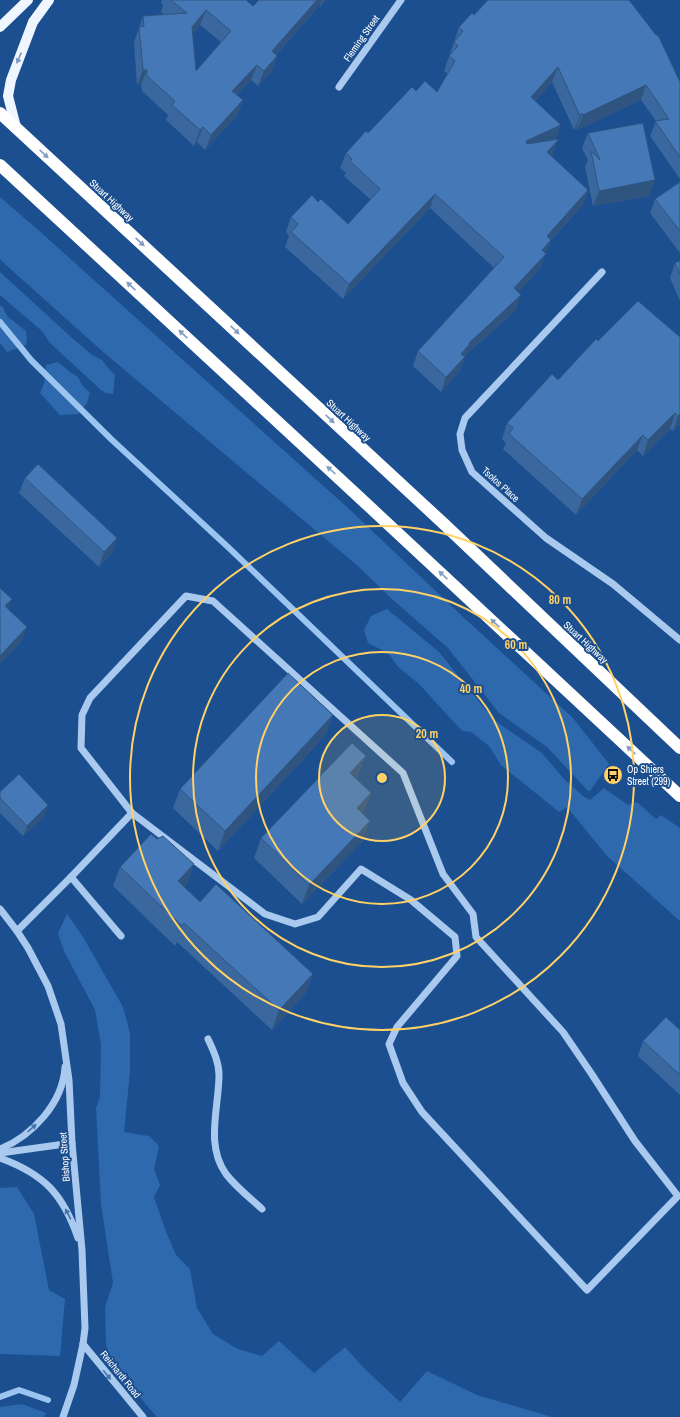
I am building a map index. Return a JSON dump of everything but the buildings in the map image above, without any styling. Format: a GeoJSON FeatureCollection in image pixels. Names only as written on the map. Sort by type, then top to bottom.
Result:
{"type":"FeatureCollection","features":[{"type":"Feature","properties":{"kind":"highway","name":"Stuart Highway"},"geometry":{"type":"LineString","coordinates":[[0,113],[444,524],[680,748]]}},
{"type":"Feature","properties":{"kind":"highway"},"geometry":{"type":"LineString","coordinates":[[0,165],[680,796]]}},
{"type":"Feature","properties":{"kind":"main road"},"geometry":{"type":"LineString","coordinates":[[0,27],[28,0]]}},
{"type":"Feature","properties":{"kind":"main road"},"geometry":{"type":"LineString","coordinates":[[16,127],[8,96],[11,80],[33,22],[49,0]]}},
{"type":"Feature","properties":{"kind":"street","name":"Fleming Street"},"geometry":{"type":"LineString","coordinates":[[339,87],[400,0]]}},
{"type":"Feature","properties":{"kind":"street"},"geometry":{"type":"LineString","coordinates":[[0,173],[13,176]]}},
{"type":"Feature","properties":{"kind":"street","name":"Tsolos Place"},"geometry":{"type":"LineString","coordinates":[[602,272],[465,418],[460,434],[462,450],[472,472],[546,538],[614,584],[680,640]]}},
{"type":"Feature","properties":{"kind":"street"},"geometry":{"type":"LineString","coordinates":[[186,596],[213,601],[404,773],[444,874],[472,914],[476,937],[563,1032],[636,1141],[678,1196],[587,1290],[422,1112],[403,1083],[389,1044],[398,1027],[457,956],[455,937],[411,900],[361,869],[318,917],[295,924],[265,914],[132,813],[81,748],[82,715],[90,698],[186,596]]}},
{"type":"Feature","properties":{"kind":"street"},"geometry":{"type":"LineString","coordinates":[[17,932],[132,813]]}},
{"type":"Feature","properties":{"kind":"street"},"geometry":{"type":"LineString","coordinates":[[71,877],[121,936]]}},
{"type":"Feature","properties":{"kind":"street","name":"Bishop Street"},"geometry":{"type":"LineString","coordinates":[[0,909],[36,961],[48,986],[61,1024],[69,1080],[72,1143],[82,1250],[85,1321],[83,1344],[71,1397],[63,1417]]}},
{"type":"Feature","properties":{"kind":"street"},"geometry":{"type":"LineString","coordinates":[[208,1039],[215,1055],[219,1074],[214,1137],[218,1158],[226,1174],[240,1190],[262,1209]]}},
{"type":"Feature","properties":{"kind":"street"},"geometry":{"type":"LineString","coordinates":[[0,1149],[15,1142],[26,1134],[37,1124],[52,1106],[63,1080],[65,1055]]}},
{"type":"Feature","properties":{"kind":"street"},"geometry":{"type":"LineString","coordinates":[[0,1153],[72,1143]]}},
{"type":"Feature","properties":{"kind":"street"},"geometry":{"type":"LineString","coordinates":[[0,1158],[14,1163],[31,1172],[48,1185],[57,1195],[67,1211],[82,1250]]}},
{"type":"Feature","properties":{"kind":"street","name":"Reichardt Road"},"geometry":{"type":"LineString","coordinates":[[83,1344],[143,1417]]}},
{"type":"Feature","properties":{"kind":"shaded area"},"geometry":{"type":"Polygon","coordinates":[[[0,197],[348,508],[573,718],[609,764],[590,791],[588,791],[547,747],[499,713],[448,648],[393,600],[359,567],[102,351],[0,259],[0,197]]]}},
{"type":"Feature","properties":{"kind":"shaded area"},"geometry":{"type":"Polygon","coordinates":[[[0,272],[71,337],[92,355],[102,360],[115,375],[113,394],[106,393],[101,390],[49,342],[43,332],[0,295],[0,272]]]}},
{"type":"Feature","properties":{"kind":"shaded area"},"geometry":{"type":"Polygon","coordinates":[[[0,305],[3,307],[7,316],[26,331],[26,345],[7,352],[0,343],[0,305]]]}},
{"type":"Feature","properties":{"kind":"shaded area"},"geometry":{"type":"Polygon","coordinates":[[[58,362],[77,376],[83,386],[90,393],[87,403],[78,414],[60,415],[40,393],[44,384],[46,365],[58,362]]]}},
{"type":"Feature","properties":{"kind":"shaded area"},"geometry":{"type":"Polygon","coordinates":[[[387,609],[439,652],[494,720],[542,753],[564,779],[583,796],[590,800],[604,788],[628,805],[637,802],[656,819],[661,815],[680,828],[680,921],[607,856],[567,807],[559,812],[501,765],[489,746],[471,732],[462,731],[419,684],[398,667],[388,653],[368,643],[364,630],[371,616],[387,609]]]}},
{"type":"Feature","properties":{"kind":"shaded area"},"geometry":{"type":"Polygon","coordinates":[[[67,914],[83,937],[123,1007],[130,1033],[130,1072],[124,1132],[149,1136],[159,1146],[154,1169],[160,1185],[154,1197],[176,1255],[190,1269],[197,1308],[213,1334],[238,1349],[262,1356],[279,1341],[314,1373],[345,1347],[364,1368],[400,1402],[427,1371],[477,1395],[552,1417],[157,1417],[116,1370],[106,1345],[105,1307],[113,1283],[101,1204],[96,1108],[100,1097],[101,1044],[95,1010],[64,951],[58,933],[67,914]]]}},
{"type":"Feature","properties":{"kind":"shaded area"},"geometry":{"type":"Polygon","coordinates":[[[17,1187],[34,1214],[49,1290],[65,1299],[60,1356],[0,1354],[0,1188],[17,1187]]]}},
{"type":"Feature","properties":{"kind":"shaded area"},"geometry":{"type":"Polygon","coordinates":[[[22,1404],[46,1413],[44,1417],[0,1417],[0,1407],[22,1404]]]}},
{"type":"Feature","properties":{"kind":"waterway"},"geometry":{"type":"LineString","coordinates":[[0,322],[31,360],[111,439],[229,548],[452,762]]}},
{"type":"Feature","properties":{"kind":"waterway"},"geometry":{"type":"LineString","coordinates":[[0,1397],[19,1390],[48,1400]]}},
{"type":"Feature","properties":{"kind":"place","name":"Op Shiers Street (299)"},"geometry":{"type":"Point","coordinates":[613,775]}}]}
